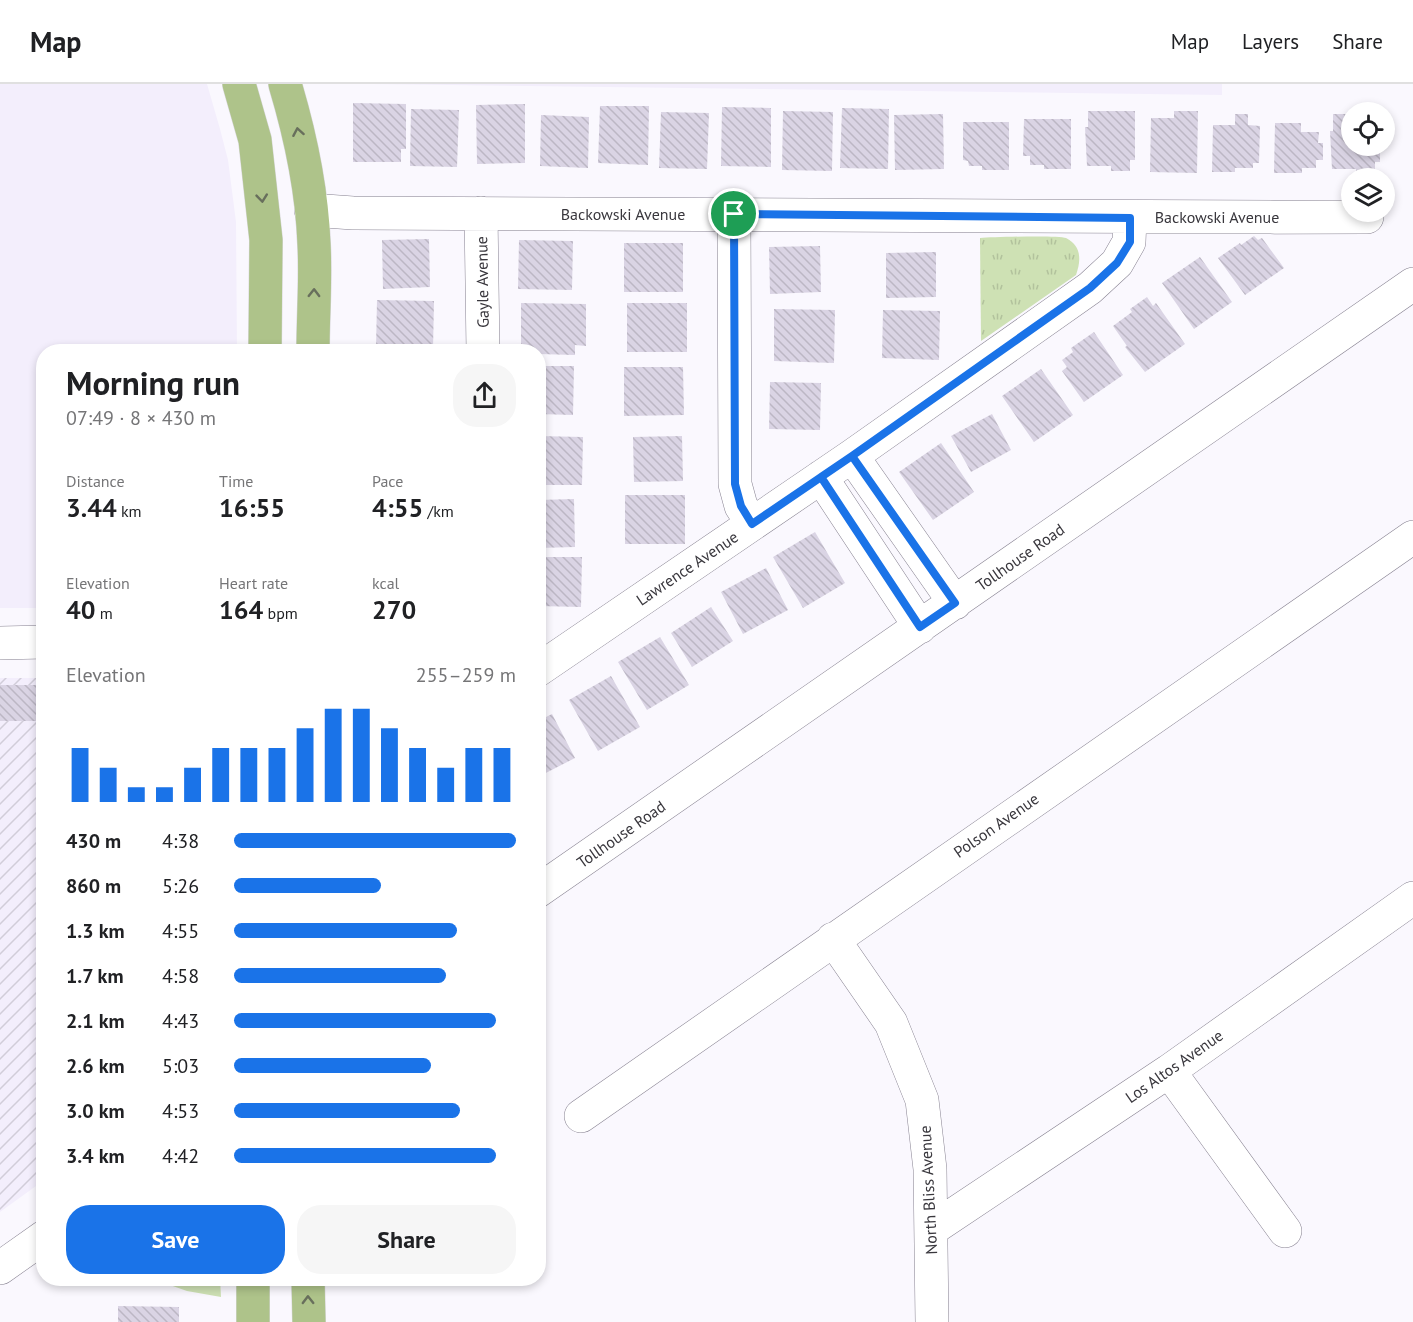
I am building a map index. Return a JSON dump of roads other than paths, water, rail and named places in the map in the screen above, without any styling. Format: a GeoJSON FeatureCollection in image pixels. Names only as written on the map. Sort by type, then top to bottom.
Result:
{"type":"FeatureCollection","features":[{"type":"Feature","properties":{"kind":"main road"},"geometry":{"type":"LineString","coordinates":[[239,84],[255,140],[266,240],[265,344]]}},
{"type":"Feature","properties":{"kind":"main road"},"geometry":{"type":"LineString","coordinates":[[285,84],[295,118],[311,210],[314,244],[313,344]]}},
{"type":"Feature","properties":{"kind":"main road"},"geometry":{"type":"LineString","coordinates":[[253,1286],[253,1322]]}},
{"type":"Feature","properties":{"kind":"main road"},"geometry":{"type":"LineString","coordinates":[[308,1286],[309,1322]]}},
{"type":"Feature","properties":{"kind":"street","name":"Backowski Avenue"},"geometry":{"type":"LineString","coordinates":[[311,210],[353,213],[1341,217]]}},
{"type":"Feature","properties":{"kind":"street","name":"Gayle Avenue"},"geometry":{"type":"LineString","coordinates":[[481,213],[483,344]]}},
{"type":"Feature","properties":{"kind":"street"},"geometry":{"type":"LineString","coordinates":[[734,214],[735,484],[741,506],[752,524]]}},
{"type":"Feature","properties":{"kind":"street","name":"Lawrence Avenue"},"geometry":{"type":"LineString","coordinates":[[546,665],[852,456],[1090,288],[1117,263],[1130,242],[1130,218]]}},
{"type":"Feature","properties":{"kind":"street","name":"Tollhouse Road"},"geometry":{"type":"LineString","coordinates":[[546,885],[1413,284]]}},
{"type":"Feature","properties":{"kind":"street"},"geometry":{"type":"LineString","coordinates":[[852,456],[955,603]]}},
{"type":"Feature","properties":{"kind":"street"},"geometry":{"type":"LineString","coordinates":[[821,477],[920,627]]}},
{"type":"Feature","properties":{"kind":"street","name":"Polson Avenue"},"geometry":{"type":"LineString","coordinates":[[580,1116],[1413,537]]}},
{"type":"Feature","properties":{"kind":"street"},"geometry":{"type":"LineString","coordinates":[[0,643],[36,642]]}},
{"type":"Feature","properties":{"kind":"street","name":"Los Altos Avenue"},"geometry":{"type":"LineString","coordinates":[[932,1229],[1169,1071],[1413,898]]}},
{"type":"Feature","properties":{"kind":"street","name":"North Bliss Avenue"},"geometry":{"type":"LineString","coordinates":[[833,939],[891,1023],[922,1100],[930,1169],[932,1322]]}},
{"type":"Feature","properties":{"kind":"street"},"geometry":{"type":"LineString","coordinates":[[1169,1071],[1285,1231]]}},
{"type":"Feature","properties":{"kind":"street"},"geometry":{"type":"LineString","coordinates":[[0,1268],[36,1243]]}}]}
